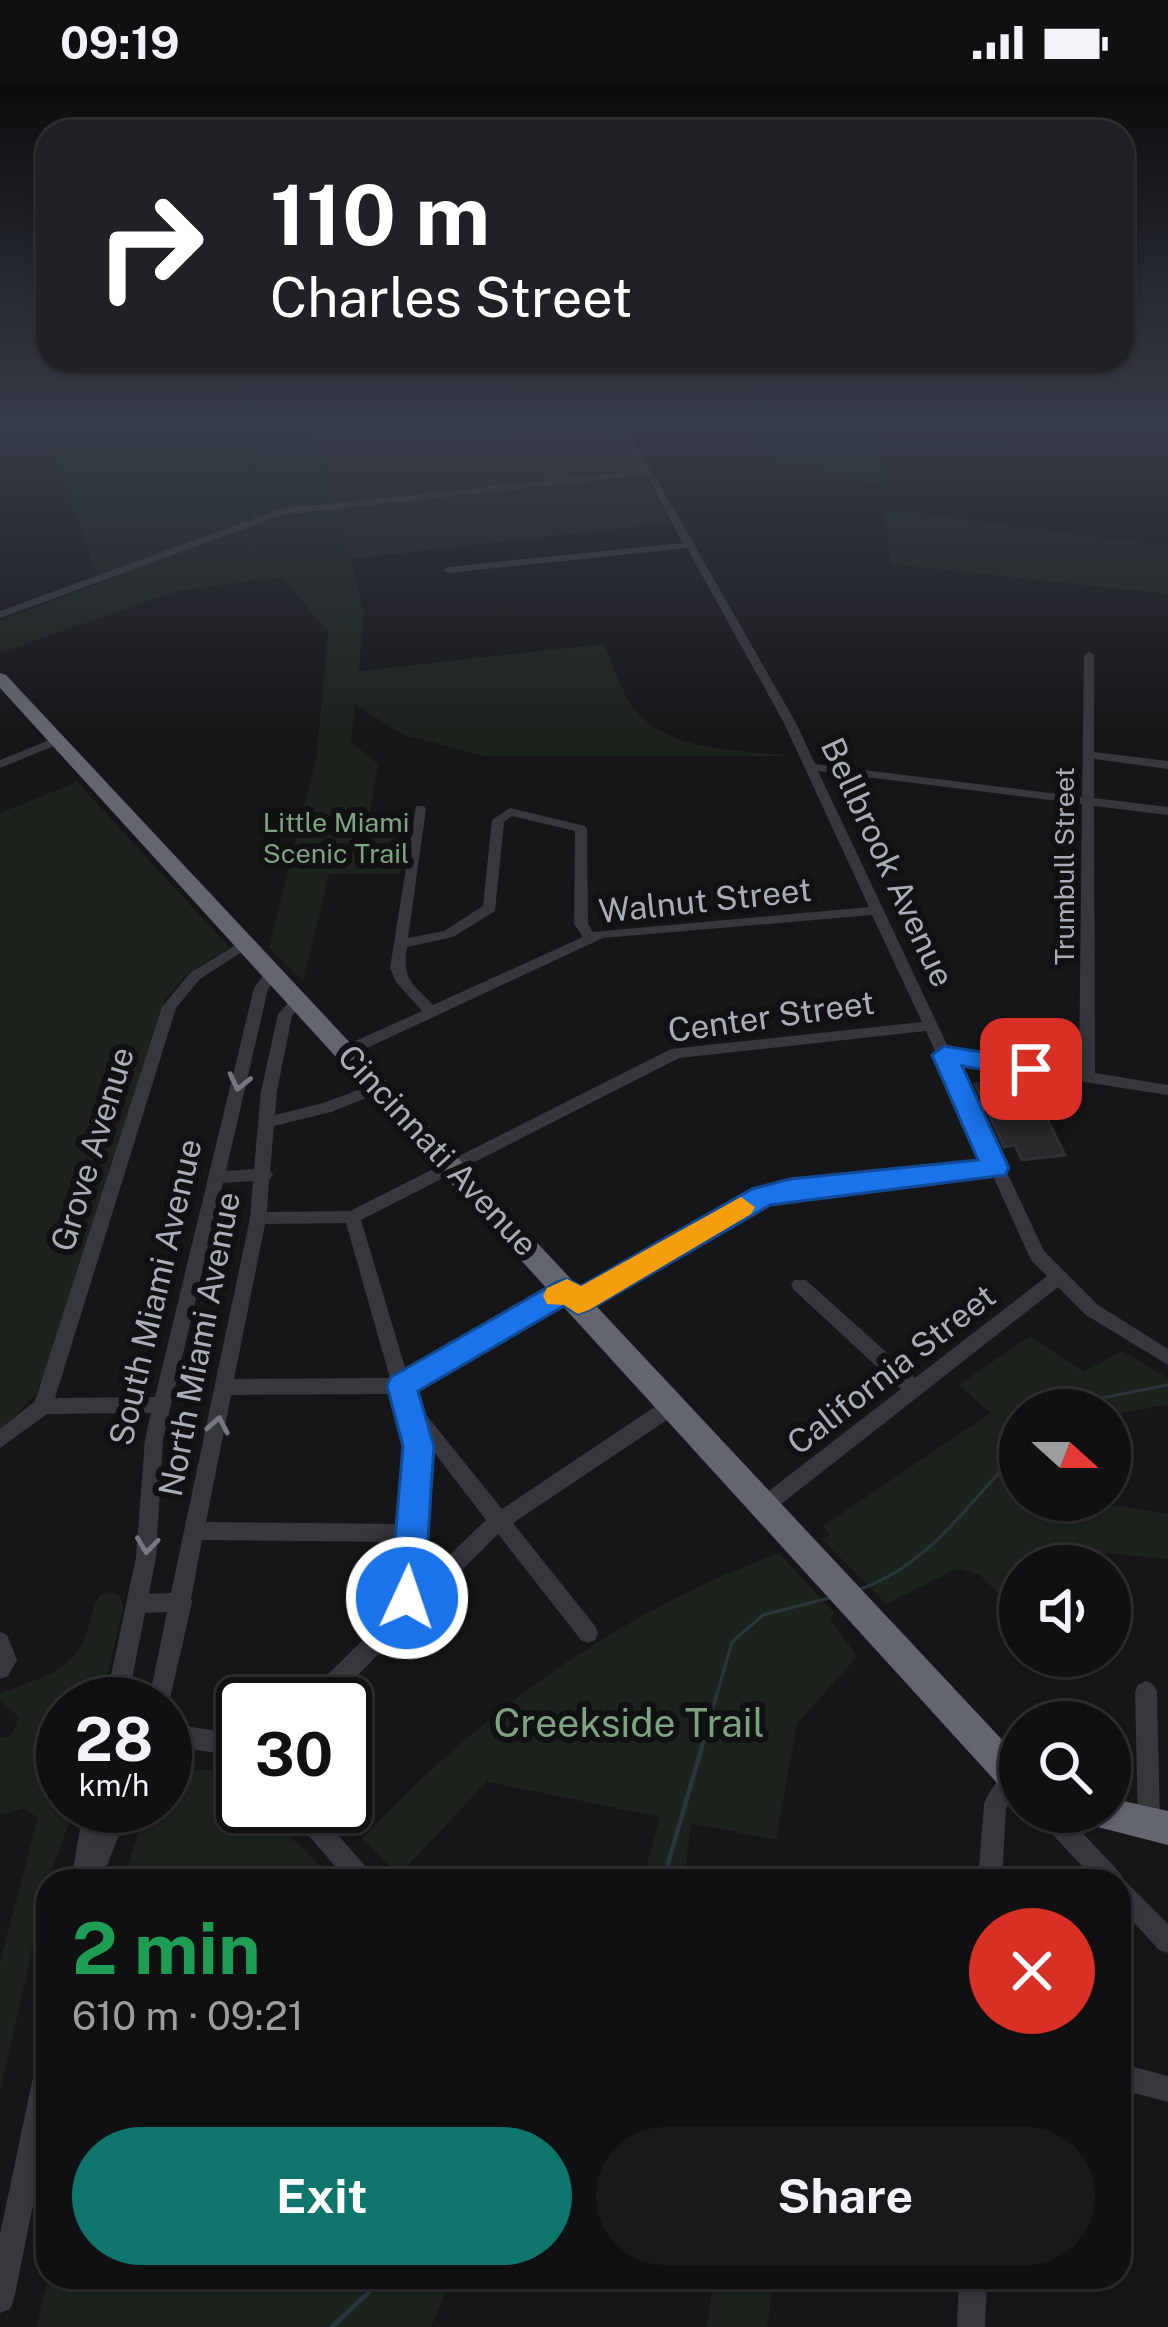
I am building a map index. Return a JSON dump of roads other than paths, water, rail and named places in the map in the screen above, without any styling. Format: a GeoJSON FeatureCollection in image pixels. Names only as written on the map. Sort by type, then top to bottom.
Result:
{"type":"FeatureCollection","features":[{"type":"Feature","properties":{"kind":"highway","name":"Cincinnati Avenue"},"geometry":{"type":"LineString","coordinates":[[0,678],[999,1760]]}},
{"type":"Feature","properties":{"kind":"street"},"geometry":{"type":"LineString","coordinates":[[0,615],[246,525]]}},
{"type":"Feature","properties":{"kind":"street","name":"Bellbrook Avenue"},"geometry":{"type":"LineString","coordinates":[[679,525],[812,767],[1032,1247],[1056,1279],[1119,1329],[1168,1358]]}},
{"type":"Feature","properties":{"kind":"street"},"geometry":{"type":"LineString","coordinates":[[448,570],[690,545]]}},
{"type":"Feature","properties":{"kind":"street","name":"Trumbull Street"},"geometry":{"type":"LineString","coordinates":[[1087,1078],[1089,655]]}},
{"type":"Feature","properties":{"kind":"street"},"geometry":{"type":"LineString","coordinates":[[0,764],[58,741]]}},
{"type":"Feature","properties":{"kind":"street"},"geometry":{"type":"LineString","coordinates":[[1089,755],[1168,765]]}},
{"type":"Feature","properties":{"kind":"street"},"geometry":{"type":"LineString","coordinates":[[812,767],[1168,811]]}},
{"type":"Feature","properties":{"kind":"street"},"geometry":{"type":"LineString","coordinates":[[420,808],[398,975],[431,1012]]}},
{"type":"Feature","properties":{"kind":"street"},"geometry":{"type":"LineString","coordinates":[[401,944],[448,934],[490,908],[498,820],[510,812],[581,829],[580,924],[590,937]]}},
{"type":"Feature","properties":{"kind":"street","name":"Walnut Street"},"geometry":{"type":"LineString","coordinates":[[347,1052],[590,937],[878,910]]}},
{"type":"Feature","properties":{"kind":"street","name":"Grove Avenue"},"geometry":{"type":"LineString","coordinates":[[43,1406],[169,1007],[195,976],[247,944]]}},
{"type":"Feature","properties":{"kind":"street","name":"South Miami Avenue"},"geometry":{"type":"LineString","coordinates":[[122,1677],[146,1557],[154,1439],[261,988],[273,972]]}},
{"type":"Feature","properties":{"kind":"street","name":"North Miami Avenue"},"geometry":{"type":"LineString","coordinates":[[164,1677],[258,1218],[266,1122],[285,1014],[299,1000]]}},
{"type":"Feature","properties":{"kind":"street","name":"Center Street"},"geometry":{"type":"LineString","coordinates":[[352,1217],[669,1055],[931,1026]]}},
{"type":"Feature","properties":{"kind":"street"},"geometry":{"type":"LineString","coordinates":[[944,1055],[1168,1090]]}},
{"type":"Feature","properties":{"kind":"street"},"geometry":{"type":"LineString","coordinates":[[266,1122],[343,1103],[380,1087]]}},
{"type":"Feature","properties":{"kind":"street"},"geometry":{"type":"LineString","coordinates":[[226,1387],[404,1395],[573,1296],[770,1193],[995,1168]]}},
{"type":"Feature","properties":{"kind":"street"},"geometry":{"type":"LineString","coordinates":[[217,1177],[265,1175]]}},
{"type":"Feature","properties":{"kind":"street"},"geometry":{"type":"LineString","coordinates":[[258,1218],[352,1217],[418,1446],[405,1591],[411,1604]]}},
{"type":"Feature","properties":{"kind":"street","name":"California Street"},"geometry":{"type":"LineString","coordinates":[[764,1506],[1056,1279]]}},
{"type":"Feature","properties":{"kind":"street"},"geometry":{"type":"LineString","coordinates":[[800,1285],[915,1390]]}},
{"type":"Feature","properties":{"kind":"street"},"geometry":{"type":"LineString","coordinates":[[404,1395],[588,1633]]}},
{"type":"Feature","properties":{"kind":"street"},"geometry":{"type":"LineString","coordinates":[[0,1441],[43,1406],[162,1405]]}},
{"type":"Feature","properties":{"kind":"street"},"geometry":{"type":"LineString","coordinates":[[340,1677],[498,1522],[672,1406]]}},
{"type":"Feature","properties":{"kind":"street"},"geometry":{"type":"LineString","coordinates":[[196,1532],[410,1533]]}},
{"type":"Feature","properties":{"kind":"street"},"geometry":{"type":"LineString","coordinates":[[137,1604],[182,1602]]}},
{"type":"Feature","properties":{"kind":"street"},"geometry":{"type":"LineString","coordinates":[[0,1642],[5,1660],[0,1669]]}},
{"type":"Feature","properties":{"kind":"street"},"geometry":{"type":"LineString","coordinates":[[1146,1692],[1158,1826]]}},
{"type":"Feature","properties":{"kind":"street"},"geometry":{"type":"LineString","coordinates":[[991,1869],[993,1814],[999,1798]]}},
{"type":"Feature","properties":{"kind":"street"},"geometry":{"type":"LineString","coordinates":[[87,1869],[92,1833]]}},
{"type":"Feature","properties":{"kind":"street"},"geometry":{"type":"LineString","coordinates":[[91,1869],[107,1833]]}},
{"type":"Feature","properties":{"kind":"street"},"geometry":{"type":"LineString","coordinates":[[321,1833],[353,1869]]}},
{"type":"Feature","properties":{"kind":"street"},"geometry":{"type":"LineString","coordinates":[[1067,1833],[1101,1869]]}},
{"type":"Feature","properties":{"kind":"street"},"geometry":{"type":"LineString","coordinates":[[1131,1901],[1168,1941]]}},
{"type":"Feature","properties":{"kind":"street"},"geometry":{"type":"LineString","coordinates":[[1131,2079],[1160,2087]]}},
{"type":"Feature","properties":{"kind":"street"},"geometry":{"type":"LineString","coordinates":[[0,2299],[36,2126]]}},
{"type":"Feature","properties":{"kind":"street"},"geometry":{"type":"LineString","coordinates":[[971,2327],[973,2289]]}},
{"type":"Feature","properties":{"kind":"waterway"},"geometry":{"type":"LineString","coordinates":[[1131,1392],[1168,1385]]}},
{"type":"Feature","properties":{"kind":"waterway"},"geometry":{"type":"LineString","coordinates":[[861,1589],[886,1578],[929,1547],[999,1474]]}},
{"type":"Feature","properties":{"kind":"waterway"},"geometry":{"type":"LineString","coordinates":[[702,1746],[732,1642],[763,1615],[829,1598]]}},
{"type":"Feature","properties":{"kind":"waterway"},"geometry":{"type":"LineString","coordinates":[[666,1869],[703,1743]]}},
{"type":"Feature","properties":{"kind":"waterway"},"geometry":{"type":"LineString","coordinates":[[332,2327],[372,2289]]}},
{"type":"Feature","properties":{"kind":"park label","name":"Little Miami Scenic Trail"},"geometry":{"type":"Point","coordinates":[336,838]}},
{"type":"Feature","properties":{"kind":"park label","name":"Creekside Trail"},"geometry":{"type":"Point","coordinates":[629,1723]}}]}
